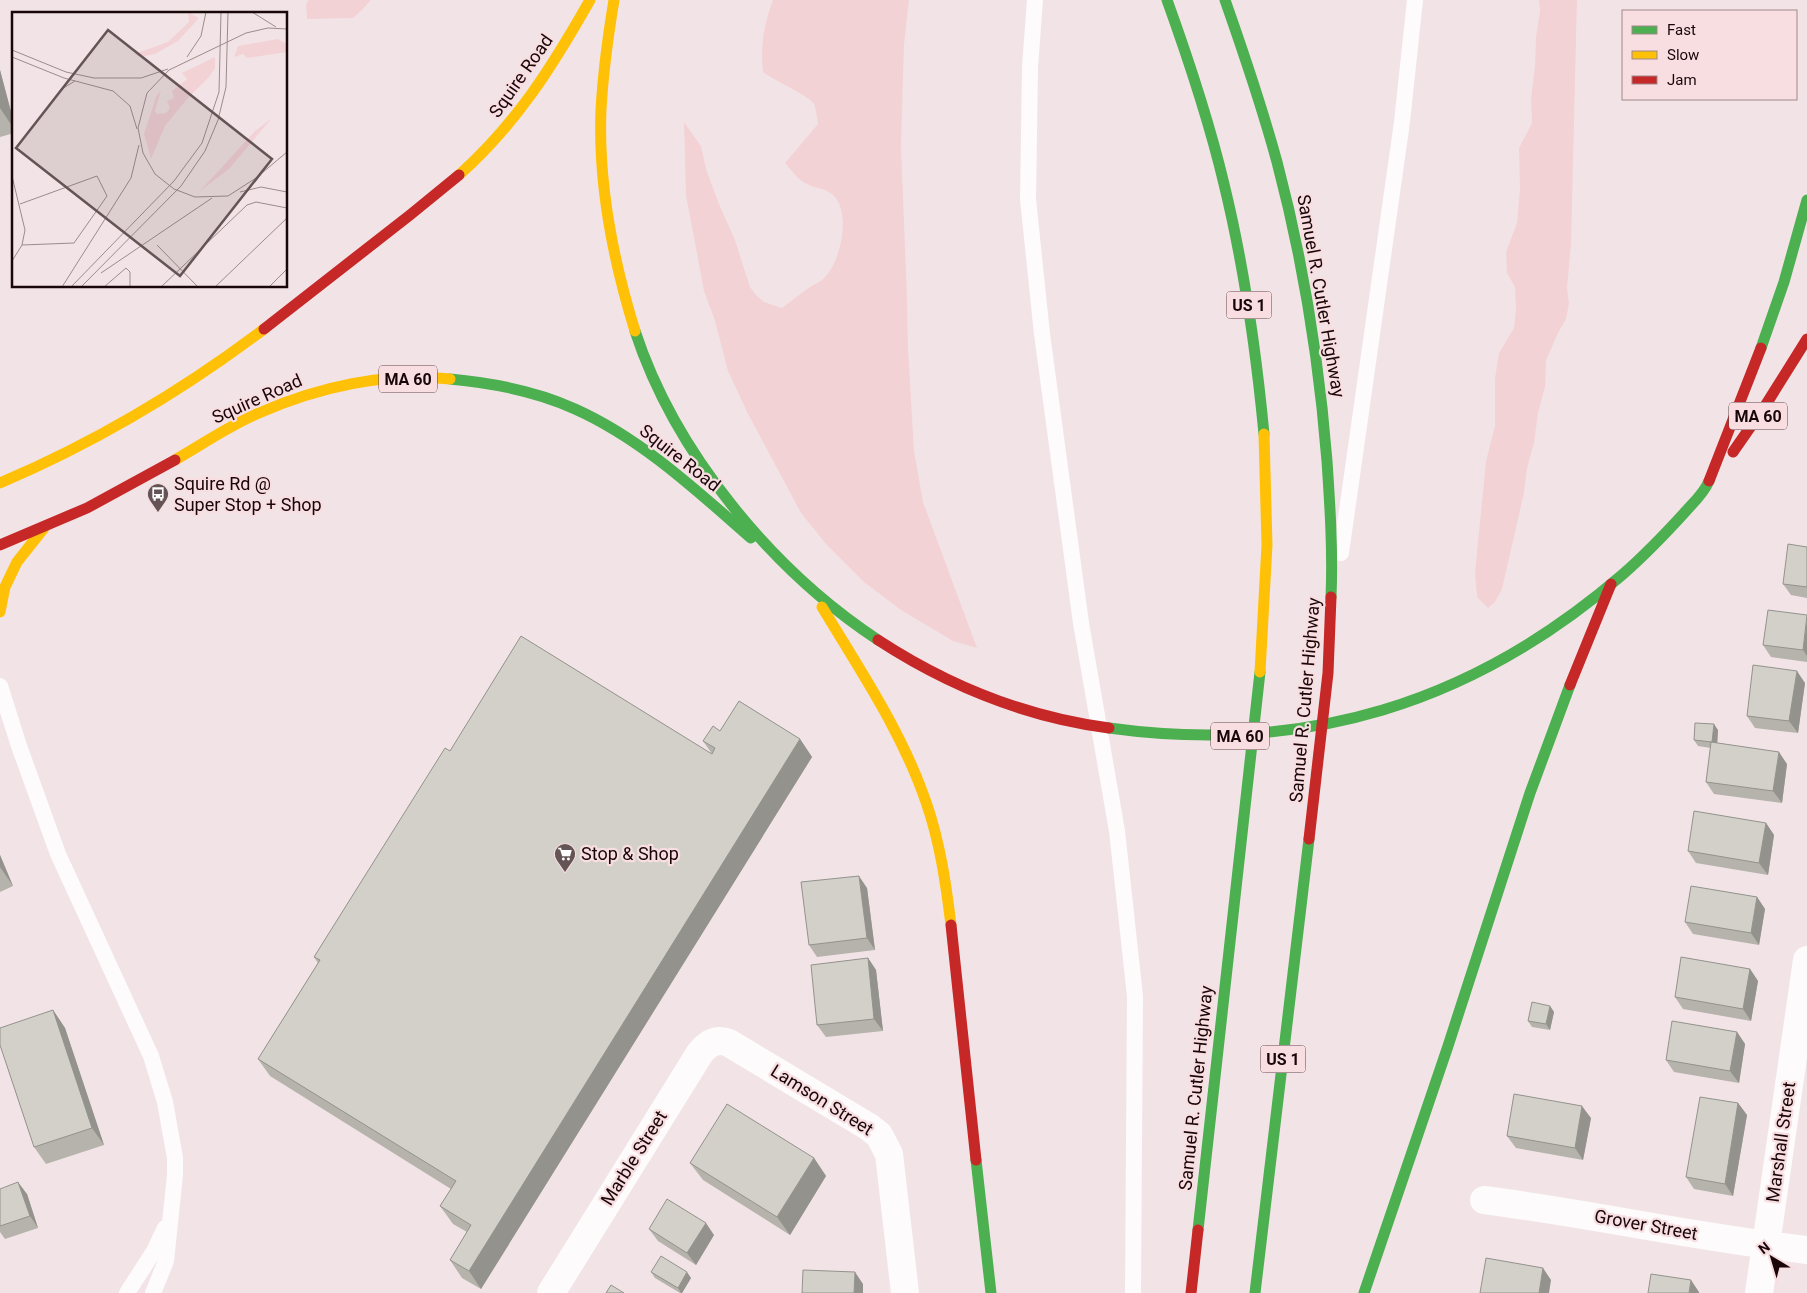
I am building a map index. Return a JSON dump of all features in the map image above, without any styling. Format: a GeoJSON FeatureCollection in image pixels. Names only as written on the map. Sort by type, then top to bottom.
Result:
{"type":"FeatureCollection","features":[{"type":"Feature","properties":{"kind":"main road","name":"Squire Road"},"geometry":{"type":"LineString","coordinates":[[0,483],[112,429],[206,371],[424,203],[483,152],[528,102],[550,70],[590,0]]}},
{"type":"Feature","properties":{"kind":"main road"},"geometry":{"type":"LineString","coordinates":[[614,0],[605,57],[600,109],[601,164],[607,220],[619,276],[633,326],[645,360],[660,393],[687,442],[729,501],[793,572]]}},
{"type":"Feature","properties":{"kind":"main road","name":"Samuel R. Cutler Highway"},"geometry":{"type":"LineString","coordinates":[[1166,0],[1202,98],[1220,165],[1243,270],[1259,384],[1267,501],[1267,560],[1260,676],[1191,1293]]}},
{"type":"Feature","properties":{"kind":"main road","name":"Samuel R. Cutler Highway"},"geometry":{"type":"LineString","coordinates":[[1225,0],[1253,78],[1270,135],[1296,240],[1308,308],[1324,422],[1330,491],[1332,556],[1332,619],[1328,673],[1256,1293]]}},
{"type":"Feature","properties":{"kind":"main road"},"geometry":{"type":"LineString","coordinates":[[1705,489],[1758,360],[1784,284],[1807,200]]}},
{"type":"Feature","properties":{"kind":"main road","name":"MA 60"},"geometry":{"type":"LineString","coordinates":[[793,572],[814,593],[861,630],[907,660],[988,697],[1047,716],[1092,727],[1166,736],[1269,733],[1320,726],[1380,711],[1435,692],[1470,676],[1520,649],[1555,626],[1612,582],[1662,538],[1705,489],[1748,431],[1807,339]]}},
{"type":"Feature","properties":{"kind":"main road","name":"Squire Road"},"geometry":{"type":"LineString","coordinates":[[0,545],[46,526],[131,485],[234,425],[305,394],[360,382],[388,379],[439,378],[486,383],[532,392],[575,409],[601,423],[654,457],[793,572]]}},
{"type":"Feature","properties":{"kind":"main road"},"geometry":{"type":"LineString","coordinates":[[0,612],[5,587],[17,562],[46,526]]}},
{"type":"Feature","properties":{"kind":"main road"},"geometry":{"type":"LineString","coordinates":[[1364,1293],[1445,1055],[1530,792],[1553,728],[1612,582]]}},
{"type":"Feature","properties":{"kind":"main road"},"geometry":{"type":"LineString","coordinates":[[814,593],[904,748],[934,828],[942,863],[950,916],[991,1293]]}},
{"type":"Feature","properties":{"kind":"street","name":"Marshall Street"},"geometry":{"type":"LineString","coordinates":[[1759,1293],[1807,960]]}},
{"type":"Feature","properties":{"kind":"street","name":"Marble Street"},"geometry":{"type":"LineString","coordinates":[[551,1293],[700,1053],[715,1041],[729,1043]]}},
{"type":"Feature","properties":{"kind":"street","name":"Lamson Street"},"geometry":{"type":"LineString","coordinates":[[729,1043],[869,1127],[884,1142],[889,1154],[905,1293]]}},
{"type":"Feature","properties":{"kind":"street","name":"Grover Street"},"geometry":{"type":"LineString","coordinates":[[1484,1200],[1538,1207],[1766,1246],[1807,1250]]}},
{"type":"Feature","properties":{"kind":"lane"},"geometry":{"type":"LineString","coordinates":[[1035,0],[1030,67],[1028,199],[1042,334],[1081,623],[1118,831],[1135,996],[1133,1293]]}},
{"type":"Feature","properties":{"kind":"lane"},"geometry":{"type":"LineString","coordinates":[[1332,619],[1402,122],[1415,0]]}},
{"type":"Feature","properties":{"kind":"lane"},"geometry":{"type":"LineString","coordinates":[[0,686],[22,755],[58,854],[151,1056],[159,1079],[175,1158],[174,1199],[166,1261],[153,1293]]}},
{"type":"Feature","properties":{"kind":"lane"},"geometry":{"type":"LineString","coordinates":[[127,1293],[154,1252],[170,1220]]}},
{"type":"Feature","properties":{"kind":"shaded area"},"geometry":{"type":"Polygon","coordinates":[[[309,0],[371,0],[353,18],[307,19],[306,4],[309,0]]]}},
{"type":"Feature","properties":{"kind":"shaded area"},"geometry":{"type":"Polygon","coordinates":[[[773,0],[909,0],[904,45],[901,146],[908,348],[914,451],[923,502],[977,648],[953,641],[901,610],[864,582],[826,544],[801,513],[747,412],[728,371],[715,321],[704,291],[686,195],[684,122],[701,146],[706,169],[735,240],[750,287],[764,302],[782,308],[821,280],[834,263],[843,227],[840,205],[835,197],[825,190],[804,182],[785,163],[818,124],[815,106],[810,100],[763,72],[762,53],[764,35],[773,0]]]}},
{"type":"Feature","properties":{"kind":"shaded area"},"geometry":{"type":"Polygon","coordinates":[[[1539,0],[1577,0],[1571,244],[1567,288],[1569,304],[1566,319],[1546,360],[1545,387],[1527,468],[1524,493],[1502,589],[1495,602],[1488,608],[1477,597],[1475,573],[1486,461],[1495,426],[1495,378],[1499,353],[1514,328],[1516,309],[1515,287],[1507,273],[1506,252],[1517,223],[1520,188],[1519,148],[1532,123],[1531,99],[1540,11],[1539,0]]]}},
{"type":"Feature","properties":{"kind":"building"},"geometry":{"type":"Polygon","coordinates":[[[1788,544],[1807,547],[1807,587],[1783,584],[1788,544]]]}},
{"type":"Feature","properties":{"kind":"building"},"geometry":{"type":"Polygon","coordinates":[[[1768,610],[1807,615],[1803,650],[1763,645],[1768,610]]]}},
{"type":"Feature","properties":{"kind":"building","name":"Stop & Shop"},"geometry":{"type":"Polygon","coordinates":[[[521,636],[712,754],[715,748],[703,741],[713,726],[720,731],[739,701],[800,739],[469,1271],[450,1260],[471,1225],[440,1206],[456,1181],[258,1059],[320,960],[314,957],[445,748],[450,751],[521,636]]]}},
{"type":"Feature","properties":{"kind":"building"},"geometry":{"type":"Polygon","coordinates":[[[1753,665],[1797,671],[1789,721],[1747,716],[1753,665]]]}},
{"type":"Feature","properties":{"kind":"building"},"geometry":{"type":"Polygon","coordinates":[[[1695,723],[1714,724],[1712,742],[1694,740],[1695,723]]]}},
{"type":"Feature","properties":{"kind":"building"},"geometry":{"type":"Polygon","coordinates":[[[1711,742],[1779,752],[1773,791],[1706,782],[1711,742]]]}},
{"type":"Feature","properties":{"kind":"building"},"geometry":{"type":"Polygon","coordinates":[[[1694,811],[1766,823],[1759,863],[1688,851],[1694,811]]]}},
{"type":"Feature","properties":{"kind":"building"},"geometry":{"type":"Polygon","coordinates":[[[859,876],[867,938],[809,945],[801,882],[859,876]]]}},
{"type":"Feature","properties":{"kind":"building"},"geometry":{"type":"Polygon","coordinates":[[[1691,886],[1757,897],[1751,933],[1685,922],[1691,886]]]}},
{"type":"Feature","properties":{"kind":"building"},"geometry":{"type":"Polygon","coordinates":[[[1681,957],[1750,969],[1743,1009],[1675,997],[1681,957]]]}},
{"type":"Feature","properties":{"kind":"building"},"geometry":{"type":"Polygon","coordinates":[[[868,958],[874,1019],[817,1025],[811,965],[868,958]]]}},
{"type":"Feature","properties":{"kind":"building"},"geometry":{"type":"Polygon","coordinates":[[[1532,1002],[1550,1006],[1546,1024],[1528,1021],[1532,1002]]]}},
{"type":"Feature","properties":{"kind":"building"},"geometry":{"type":"Polygon","coordinates":[[[53,1010],[92,1128],[34,1147],[0,1045],[0,1028],[53,1010]]]}},
{"type":"Feature","properties":{"kind":"building"},"geometry":{"type":"Polygon","coordinates":[[[1672,1021],[1737,1032],[1730,1071],[1666,1060],[1672,1021]]]}},
{"type":"Feature","properties":{"kind":"building"},"geometry":{"type":"Polygon","coordinates":[[[1514,1094],[1582,1106],[1575,1148],[1507,1136],[1514,1094]]]}},
{"type":"Feature","properties":{"kind":"building"},"geometry":{"type":"Polygon","coordinates":[[[1700,1097],[1738,1103],[1725,1184],[1686,1177],[1700,1097]]]}},
{"type":"Feature","properties":{"kind":"building"},"geometry":{"type":"Polygon","coordinates":[[[727,1104],[814,1158],[777,1217],[690,1163],[727,1104]]]}},
{"type":"Feature","properties":{"kind":"building"},"geometry":{"type":"Polygon","coordinates":[[[18,1182],[30,1216],[0,1226],[0,1189],[18,1182]]]}},
{"type":"Feature","properties":{"kind":"building"},"geometry":{"type":"Polygon","coordinates":[[[667,1199],[706,1223],[687,1253],[649,1229],[667,1199]]]}},
{"type":"Feature","properties":{"kind":"building"},"geometry":{"type":"Polygon","coordinates":[[[661,1256],[687,1272],[678,1288],[651,1272],[661,1256]]]}},
{"type":"Feature","properties":{"kind":"building"},"geometry":{"type":"Polygon","coordinates":[[[1486,1258],[1543,1268],[1539,1293],[1480,1293],[1486,1258]]]}},
{"type":"Feature","properties":{"kind":"building"},"geometry":{"type":"Polygon","coordinates":[[[803,1270],[855,1272],[854,1293],[802,1293],[803,1270]]]}},
{"type":"Feature","properties":{"kind":"building"},"geometry":{"type":"Polygon","coordinates":[[[1651,1274],[1691,1280],[1689,1293],[1648,1293],[1651,1274]]]}},
{"type":"Feature","properties":{"kind":"building"},"geometry":{"type":"Polygon","coordinates":[[[611,1285],[624,1293],[606,1293],[611,1285]]]}},
{"type":"Feature","properties":{"kind":"traffic: fast"},"geometry":{"type":"LineString","coordinates":[[1167,0],[1205,114],[1238,246],[1257,371],[1264,434]]}},
{"type":"Feature","properties":{"kind":"traffic: fast"},"geometry":{"type":"LineString","coordinates":[[1225,0],[1271,141],[1295,236],[1309,310],[1324,423],[1327,461],[1331,597]]}},
{"type":"Feature","properties":{"kind":"traffic: fast"},"geometry":{"type":"LineString","coordinates":[[1761,348],[1784,282],[1807,200]]}},
{"type":"Feature","properties":{"kind":"traffic: fast"},"geometry":{"type":"LineString","coordinates":[[635,331],[653,376],[675,421],[702,464],[732,505],[765,544],[801,579],[839,612],[878,640]]}},
{"type":"Feature","properties":{"kind":"traffic: fast"},"geometry":{"type":"LineString","coordinates":[[450,379],[498,386],[545,397],[600,421],[668,467],[751,538]]}},
{"type":"Feature","properties":{"kind":"traffic: fast"},"geometry":{"type":"LineString","coordinates":[[1109,728],[1181,734],[1251,734],[1318,725],[1383,710],[1445,687],[1506,657],[1565,620],[1639,560],[1696,500],[1709,481]]}},
{"type":"Feature","properties":{"kind":"traffic: fast"},"geometry":{"type":"LineString","coordinates":[[1198,1230],[1260,672]]}},
{"type":"Feature","properties":{"kind":"traffic: fast"},"geometry":{"type":"LineString","coordinates":[[1364,1293],[1448,1046],[1530,793],[1570,685]]}},
{"type":"Feature","properties":{"kind":"traffic: fast"},"geometry":{"type":"LineString","coordinates":[[1255,1293],[1309,839]]}},
{"type":"Feature","properties":{"kind":"traffic: fast"},"geometry":{"type":"LineString","coordinates":[[976,1160],[991,1293]]}},
{"type":"Feature","properties":{"kind":"traffic: slow"},"geometry":{"type":"LineString","coordinates":[[459,175],[499,135],[532,93],[562,48],[590,0]]}},
{"type":"Feature","properties":{"kind":"traffic: slow"},"geometry":{"type":"LineString","coordinates":[[614,0],[602,96],[602,166],[614,250],[635,331]]}},
{"type":"Feature","properties":{"kind":"traffic: slow"},"geometry":{"type":"LineString","coordinates":[[0,483],[69,451],[136,414],[201,374],[264,329]]}},
{"type":"Feature","properties":{"kind":"traffic: slow"},"geometry":{"type":"LineString","coordinates":[[175,460],[248,418],[281,404],[328,389],[377,380],[401,378],[426,377],[450,379]]}},
{"type":"Feature","properties":{"kind":"traffic: slow"},"geometry":{"type":"LineString","coordinates":[[1260,672],[1267,545],[1264,434]]}},
{"type":"Feature","properties":{"kind":"traffic: slow"},"geometry":{"type":"LineString","coordinates":[[0,612],[5,587],[17,562],[44,528]]}},
{"type":"Feature","properties":{"kind":"traffic: slow"},"geometry":{"type":"LineString","coordinates":[[822,607],[893,726],[916,776],[931,817],[939,848],[951,925]]}},
{"type":"Feature","properties":{"kind":"traffic: jam"},"geometry":{"type":"LineString","coordinates":[[264,329],[459,175]]}},
{"type":"Feature","properties":{"kind":"traffic: jam"},"geometry":{"type":"LineString","coordinates":[[1733,452],[1765,406],[1807,339]]}},
{"type":"Feature","properties":{"kind":"traffic: jam"},"geometry":{"type":"LineString","coordinates":[[1709,481],[1761,348]]}},
{"type":"Feature","properties":{"kind":"traffic: jam"},"geometry":{"type":"LineString","coordinates":[[0,545],[87,508],[175,460]]}},
{"type":"Feature","properties":{"kind":"traffic: jam"},"geometry":{"type":"LineString","coordinates":[[1570,685],[1611,584]]}},
{"type":"Feature","properties":{"kind":"traffic: jam"},"geometry":{"type":"LineString","coordinates":[[1309,839],[1328,673],[1331,597]]}},
{"type":"Feature","properties":{"kind":"traffic: jam"},"geometry":{"type":"LineString","coordinates":[[878,640],[932,671],[988,697],[1048,716],[1109,728]]}},
{"type":"Feature","properties":{"kind":"traffic: jam"},"geometry":{"type":"LineString","coordinates":[[951,925],[976,1160]]}},
{"type":"Feature","properties":{"kind":"traffic: jam"},"geometry":{"type":"LineString","coordinates":[[1191,1293],[1198,1230]]}},
{"type":"Feature","properties":{"kind":"place","name":"Squire Rd @ Super Stop + Shop"},"geometry":{"type":"Point","coordinates":[158,513]}},
{"type":"Feature","properties":{"kind":"place","name":"Stop & Shop"},"geometry":{"type":"Point","coordinates":[565,873]}}]}
